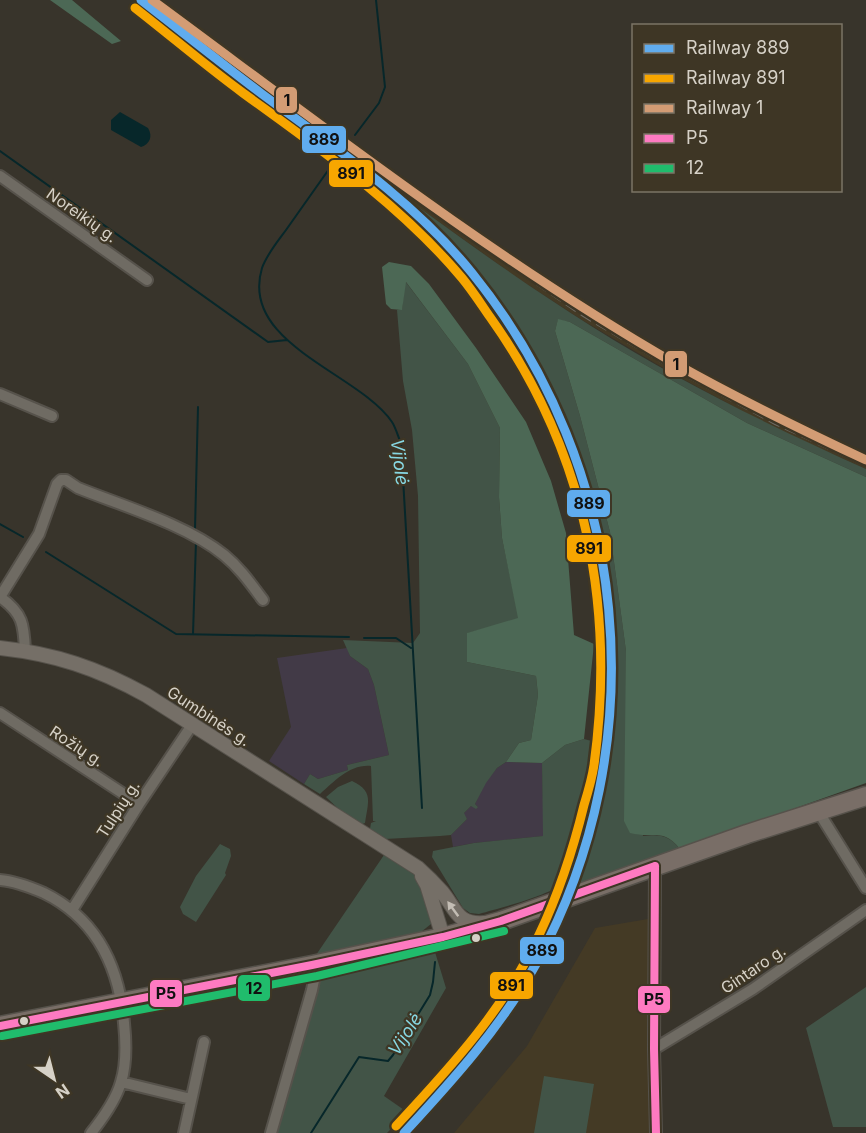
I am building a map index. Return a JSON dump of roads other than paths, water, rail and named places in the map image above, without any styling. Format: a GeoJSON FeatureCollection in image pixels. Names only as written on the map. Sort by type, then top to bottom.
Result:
{"type":"FeatureCollection","features":[{"type":"Feature","properties":{"kind":"highway"},"geometry":{"type":"LineString","coordinates":[[819,809],[866,788]]}},
{"type":"Feature","properties":{"kind":"highway"},"geometry":{"type":"LineString","coordinates":[[0,1026],[443,937],[501,921],[819,809],[866,796]]}},
{"type":"Feature","properties":{"kind":"main road","name":"Gumbinės g."},"geometry":{"type":"LineString","coordinates":[[0,648],[79,663],[146,695],[418,868],[431,879],[457,915],[464,920],[474,924],[501,921]]}},
{"type":"Feature","properties":{"kind":"main road"},"geometry":{"type":"LineString","coordinates":[[418,868],[427,885],[443,937]]}},
{"type":"Feature","properties":{"kind":"street","name":"Noreikių g."},"geometry":{"type":"LineString","coordinates":[[0,176],[147,280]]}},
{"type":"Feature","properties":{"kind":"street"},"geometry":{"type":"LineString","coordinates":[[0,394],[52,416]]}},
{"type":"Feature","properties":{"kind":"street"},"geometry":{"type":"LineString","coordinates":[[25,651],[22,621],[0,597],[39,534],[57,484],[61,480],[66,480],[78,488],[193,534],[224,555],[242,571],[263,600]]}},
{"type":"Feature","properties":{"kind":"street","name":"Rožių g."},"geometry":{"type":"LineString","coordinates":[[0,713],[138,804]]}},
{"type":"Feature","properties":{"kind":"street","name":"Tulpių g."},"geometry":{"type":"LineString","coordinates":[[72,910],[138,804],[192,725]]}},
{"type":"Feature","properties":{"kind":"street"},"geometry":{"type":"LineString","coordinates":[[819,809],[866,888]]}},
{"type":"Feature","properties":{"kind":"street"},"geometry":{"type":"LineString","coordinates":[[655,866],[656,1133]]}},
{"type":"Feature","properties":{"kind":"street"},"geometry":{"type":"LineString","coordinates":[[0,880],[37,890],[72,910],[103,945],[112,966],[122,1002],[125,1058],[121,1082],[108,1109],[92,1133]]}},
{"type":"Feature","properties":{"kind":"street","name":"Gintaro g."},"geometry":{"type":"LineString","coordinates":[[654,1049],[753,989],[866,910]]}},
{"type":"Feature","properties":{"kind":"street"},"geometry":{"type":"LineString","coordinates":[[271,1133],[312,990],[314,980],[312,965]]}},
{"type":"Feature","properties":{"kind":"street"},"geometry":{"type":"LineString","coordinates":[[184,1133],[204,1042]]}},
{"type":"Feature","properties":{"kind":"street"},"geometry":{"type":"LineString","coordinates":[[121,1082],[191,1100]]}},
{"type":"Feature","properties":{"kind":"water"},"geometry":{"type":"Polygon","coordinates":[[[120,112],[148,128],[150,137],[147,144],[141,147],[111,130],[111,120],[120,112]]]}},
{"type":"Feature","properties":{"kind":"waterway","name":"Vijolė"},"geometry":{"type":"LineString","coordinates":[[355,135],[379,103],[385,87],[376,0]]}},
{"type":"Feature","properties":{"kind":"waterway"},"geometry":{"type":"LineString","coordinates":[[0,151],[268,342],[287,340]]}},
{"type":"Feature","properties":{"kind":"waterway","name":"Vijolė"},"geometry":{"type":"LineString","coordinates":[[334,162],[267,258],[262,268],[260,294],[268,317],[284,337],[376,404],[392,422],[401,443],[422,808]]}},
{"type":"Feature","properties":{"kind":"waterway"},"geometry":{"type":"LineString","coordinates":[[195,529],[198,407]]}},
{"type":"Feature","properties":{"kind":"waterway"},"geometry":{"type":"LineString","coordinates":[[0,524],[23,537]]}},
{"type":"Feature","properties":{"kind":"waterway"},"geometry":{"type":"LineString","coordinates":[[193,634],[196,541]]}},
{"type":"Feature","properties":{"kind":"waterway"},"geometry":{"type":"LineString","coordinates":[[46,552],[176,634],[349,637]]}},
{"type":"Feature","properties":{"kind":"waterway"},"geometry":{"type":"LineString","coordinates":[[364,638],[396,638],[411,648]]}},
{"type":"Feature","properties":{"kind":"waterway","name":"Vijolė"},"geometry":{"type":"LineString","coordinates":[[311,1133],[359,1057],[388,1061],[393,1055],[430,995],[435,962]]}},
{"type":"Feature","properties":{"kind":"railway"},"geometry":{"type":"LineString","coordinates":[[142,0],[460,232],[583,316],[678,372],[775,424],[866,466]]}},
{"type":"Feature","properties":{"kind":"rail line","name":"889"},"geometry":{"type":"LineString","coordinates":[[141,0],[373,177],[425,222],[472,273],[525,350],[566,432],[594,519],[609,609],[611,700],[599,790],[574,879],[536,964],[507,1010],[458,1073],[404,1133]]}},
{"type":"Feature","properties":{"kind":"rail line","name":"1"},"geometry":{"type":"LineString","coordinates":[[152,0],[409,190],[541,280],[699,377],[866,460]]}},
{"type":"Feature","properties":{"kind":"rail line","name":"891"},"geometry":{"type":"LineString","coordinates":[[135,8],[229,83],[301,135],[386,202],[438,251],[462,278],[523,368],[549,420],[570,475],[586,530],[596,588],[600,646],[600,705],[594,765],[570,855],[546,919],[526,962],[510,987],[475,1036],[396,1126]]}}]}
